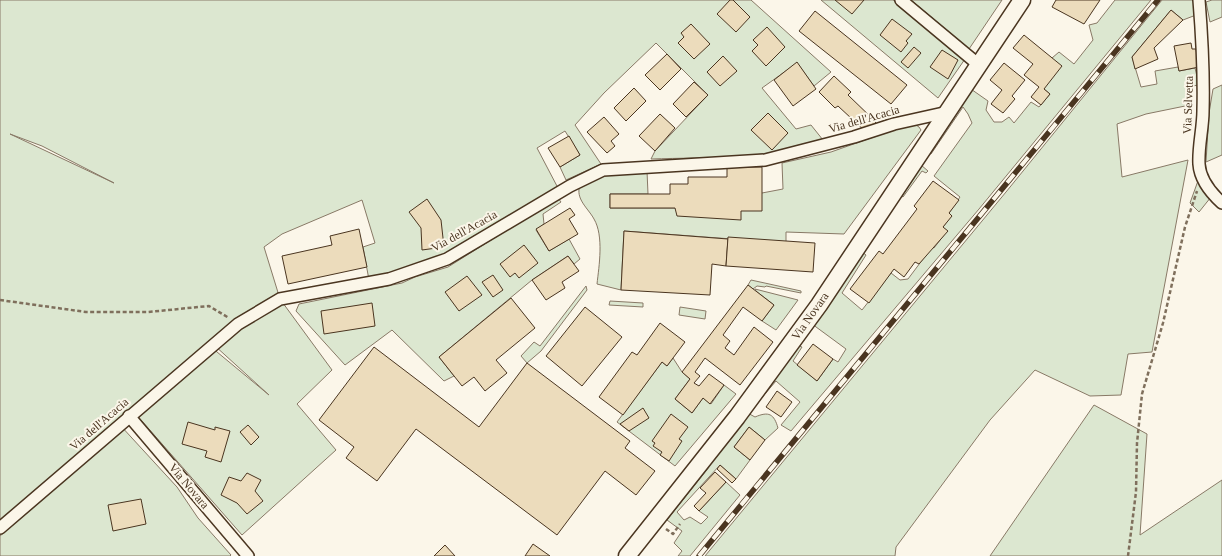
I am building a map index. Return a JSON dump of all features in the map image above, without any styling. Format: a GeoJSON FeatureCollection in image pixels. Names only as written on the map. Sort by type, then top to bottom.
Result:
{"type":"FeatureCollection","features":[{"type":"Feature","properties":{"kind":"main road","name":"Via Novara"},"geometry":{"type":"LineString","coordinates":[[627,556],[737,417],[807,321],[1022,0]]}},
{"type":"Feature","properties":{"kind":"street"},"geometry":{"type":"LineString","coordinates":[[901,0],[978,64]]}},
{"type":"Feature","properties":{"kind":"street","name":"Via Selvetta"},"geometry":{"type":"LineString","coordinates":[[1199,0],[1203,67],[1203,111],[1199,165],[1202,175],[1212,192],[1222,203]]}},
{"type":"Feature","properties":{"kind":"street","name":"Via dell'Acacia"},"geometry":{"type":"LineString","coordinates":[[0,528],[238,324],[280,299],[389,279],[447,259],[570,186],[603,170],[765,160],[846,139],[894,124],[948,112]]}},
{"type":"Feature","properties":{"kind":"street","name":"Via Novara"},"geometry":{"type":"LineString","coordinates":[[129,416],[248,556]]}},
{"type":"Feature","properties":{"kind":"path"},"geometry":{"type":"LineString","coordinates":[[1128,556],[1136,492],[1137,443],[1142,394],[1163,322],[1184,226],[1202,175]]}},
{"type":"Feature","properties":{"kind":"path"},"geometry":{"type":"LineString","coordinates":[[0,300],[86,312],[148,312],[209,306],[238,324]]}},
{"type":"Feature","properties":{"kind":"green space"},"geometry":{"type":"Polygon","coordinates":[[[0,0],[751,0],[831,72],[814,86],[797,63],[762,88],[796,129],[811,125],[823,140],[781,151],[760,154],[651,159],[655,151],[708,95],[656,43],[604,93],[575,125],[601,164],[566,180],[560,167],[580,155],[565,131],[537,148],[558,188],[446,254],[369,280],[363,247],[375,243],[362,200],[282,234],[264,247],[280,299],[332,370],[297,404],[336,450],[242,535],[134,412],[189,365],[0,521],[0,0]],[[10,134],[114,183],[42,146],[10,134]],[[214,345],[211,347],[269,395],[214,345]]]}},
{"type":"Feature","properties":{"kind":"green space"},"geometry":{"type":"Polygon","coordinates":[[[821,0],[893,0],[965,59],[938,98],[821,0]]]}},
{"type":"Feature","properties":{"kind":"green space"},"geometry":{"type":"Polygon","coordinates":[[[911,0],[1002,0],[969,49],[911,0]]]}},
{"type":"Feature","properties":{"kind":"green space"},"geometry":{"type":"Polygon","coordinates":[[[1115,0],[1151,0],[979,209],[791,431],[781,425],[800,402],[776,381],[753,408],[795,345],[802,347],[793,361],[817,381],[833,359],[838,362],[846,349],[812,324],[862,252],[866,255],[842,293],[862,310],[891,273],[900,280],[908,279],[932,247],[934,248],[947,231],[943,227],[951,216],[949,213],[960,197],[934,176],[972,123],[963,107],[931,154],[925,152],[968,87],[988,101],[986,110],[994,122],[1002,122],[1009,117],[1014,123],[1031,102],[1039,107],[1050,94],[1044,89],[1052,58],[1059,52],[1074,64],[1093,40],[1089,25],[1097,23],[1115,0]]]}},
{"type":"Feature","properties":{"kind":"green space"},"geometry":{"type":"Polygon","coordinates":[[[1162,0],[1194,0],[1196,15],[1183,20],[1171,10],[1132,57],[1141,87],[1157,84],[1155,71],[1178,67],[1179,71],[1195,68],[1199,85],[1186,87],[1190,105],[1146,114],[1117,124],[1122,177],[1188,160],[1152,352],[1128,354],[1121,395],[1090,396],[1035,370],[990,420],[896,547],[895,556],[705,556],[1006,192],[1162,0]]]}},
{"type":"Feature","properties":{"kind":"green space"},"geometry":{"type":"Polygon","coordinates":[[[1222,0],[1222,17],[1210,22],[1206,2],[1222,0]]]}},
{"type":"Feature","properties":{"kind":"green space"},"geometry":{"type":"Polygon","coordinates":[[[1222,85],[1222,155],[1206,162],[1209,113],[1213,89],[1222,85]]]}},
{"type":"Feature","properties":{"kind":"green space"},"geometry":{"type":"Polygon","coordinates":[[[913,123],[921,130],[844,234],[786,232],[786,243],[624,231],[621,290],[597,284],[600,251],[599,234],[594,219],[579,195],[580,185],[604,173],[647,171],[648,194],[610,194],[610,208],[741,211],[762,193],[783,189],[782,163],[831,152],[913,123]]]}},
{"type":"Feature","properties":{"kind":"green space"},"geometry":{"type":"Polygon","coordinates":[[[921,165],[928,171],[926,173],[922,171],[903,197],[900,195],[921,165]]]}},
{"type":"Feature","properties":{"kind":"green space"},"geometry":{"type":"Polygon","coordinates":[[[1199,178],[1211,197],[1199,212],[1190,203],[1199,178]]]}},
{"type":"Feature","properties":{"kind":"green space"},"geometry":{"type":"Polygon","coordinates":[[[558,198],[561,202],[543,214],[544,224],[536,230],[549,251],[569,239],[580,259],[574,264],[568,256],[532,280],[439,357],[454,376],[444,381],[392,330],[345,365],[296,311],[299,304],[402,283],[448,267],[558,198]]]}},
{"type":"Feature","properties":{"kind":"green space"},"geometry":{"type":"Polygon","coordinates":[[[751,280],[801,291],[801,293],[766,286],[757,286],[753,289],[748,285],[751,280]]]}},
{"type":"Feature","properties":{"kind":"green space"},"geometry":{"type":"Polygon","coordinates":[[[586,286],[587,290],[541,351],[527,363],[521,356],[534,342],[540,346],[586,286]]]}},
{"type":"Feature","properties":{"kind":"green space"},"geometry":{"type":"Polygon","coordinates":[[[755,289],[798,300],[776,330],[762,321],[774,305],[755,289]]]}},
{"type":"Feature","properties":{"kind":"green space"},"geometry":{"type":"Polygon","coordinates":[[[610,301],[643,303],[643,307],[609,305],[610,301]]]}},
{"type":"Feature","properties":{"kind":"green space"},"geometry":{"type":"Polygon","coordinates":[[[680,307],[706,311],[705,319],[679,315],[680,307]]]}},
{"type":"Feature","properties":{"kind":"green space"},"geometry":{"type":"Polygon","coordinates":[[[673,358],[682,372],[690,379],[675,399],[692,413],[703,398],[711,404],[724,385],[736,394],[675,466],[617,422],[662,362],[667,366],[673,358]]]}},
{"type":"Feature","properties":{"kind":"green space"},"geometry":{"type":"Polygon","coordinates":[[[1094,405],[1147,434],[1140,535],[1222,480],[1222,556],[990,556],[1094,405]]]}},
{"type":"Feature","properties":{"kind":"green space"},"geometry":{"type":"Polygon","coordinates":[[[744,411],[755,417],[764,414],[770,415],[775,420],[778,428],[765,440],[749,427],[734,447],[750,460],[736,479],[720,465],[677,512],[684,520],[690,517],[701,524],[708,517],[699,511],[726,482],[740,495],[690,556],[678,556],[682,551],[674,543],[682,531],[667,520],[709,467],[704,463],[744,411]]]}},
{"type":"Feature","properties":{"kind":"green space"},"geometry":{"type":"Polygon","coordinates":[[[120,425],[177,487],[198,518],[231,555],[0,556],[0,536],[110,441],[106,436],[120,425]]]}},
{"type":"Feature","properties":{"kind":"building"},"geometry":{"type":"Polygon","coordinates":[[[730,0],[733,0],[750,17],[736,32],[717,14],[730,0]]]}},
{"type":"Feature","properties":{"kind":"building"},"geometry":{"type":"Polygon","coordinates":[[[835,0],[864,0],[852,14],[835,0]]]}},
{"type":"Feature","properties":{"kind":"building"},"geometry":{"type":"Polygon","coordinates":[[[1056,0],[1100,0],[1084,24],[1052,7],[1056,0]]]}},
{"type":"Feature","properties":{"kind":"building"},"geometry":{"type":"Polygon","coordinates":[[[1171,10],[1183,20],[1154,48],[1158,59],[1135,69],[1132,57],[1171,10]]]}},
{"type":"Feature","properties":{"kind":"building"},"geometry":{"type":"Polygon","coordinates":[[[815,11],[907,85],[891,104],[799,31],[815,11]]]}},
{"type":"Feature","properties":{"kind":"building"},"geometry":{"type":"Polygon","coordinates":[[[892,19],[912,34],[901,52],[880,35],[892,19]]]}},
{"type":"Feature","properties":{"kind":"building"},"geometry":{"type":"Polygon","coordinates":[[[691,24],[710,44],[694,59],[678,43],[684,37],[681,33],[691,24]]]}},
{"type":"Feature","properties":{"kind":"building"},"geometry":{"type":"Polygon","coordinates":[[[767,27],[785,47],[766,66],[752,51],[758,45],[753,40],[767,27]]]}},
{"type":"Feature","properties":{"kind":"building"},"geometry":{"type":"Polygon","coordinates":[[[1024,35],[1062,66],[1044,89],[1050,94],[1041,105],[1031,97],[1039,87],[1024,75],[1033,64],[1013,48],[1024,35]]]}},
{"type":"Feature","properties":{"kind":"building"},"geometry":{"type":"Polygon","coordinates":[[[1191,43],[1192,49],[1196,49],[1199,67],[1179,71],[1174,46],[1191,43]]]}},
{"type":"Feature","properties":{"kind":"building"},"geometry":{"type":"Polygon","coordinates":[[[914,47],[921,53],[908,68],[901,62],[914,47]]]}},
{"type":"Feature","properties":{"kind":"building"},"geometry":{"type":"Polygon","coordinates":[[[942,50],[958,60],[948,79],[930,67],[942,50]]]}},
{"type":"Feature","properties":{"kind":"building"},"geometry":{"type":"Polygon","coordinates":[[[667,54],[681,69],[660,90],[645,75],[667,54]]]}},
{"type":"Feature","properties":{"kind":"building"},"geometry":{"type":"Polygon","coordinates":[[[723,56],[737,71],[720,86],[707,72],[723,56]]]}},
{"type":"Feature","properties":{"kind":"building"},"geometry":{"type":"Polygon","coordinates":[[[797,62],[816,89],[793,106],[774,80],[797,62]]]}},
{"type":"Feature","properties":{"kind":"building"},"geometry":{"type":"Polygon","coordinates":[[[1004,63],[1025,80],[1012,96],[1015,99],[1003,113],[991,104],[1002,90],[990,80],[1004,63]]]}},
{"type":"Feature","properties":{"kind":"building"},"geometry":{"type":"Polygon","coordinates":[[[834,76],[851,92],[848,95],[876,122],[866,132],[838,106],[835,108],[819,92],[834,76]]]}},
{"type":"Feature","properties":{"kind":"building"},"geometry":{"type":"Polygon","coordinates":[[[694,82],[708,95],[686,117],[673,104],[694,82]]]}},
{"type":"Feature","properties":{"kind":"building"},"geometry":{"type":"Polygon","coordinates":[[[634,88],[646,101],[626,121],[614,108],[634,88]]]}},
{"type":"Feature","properties":{"kind":"building"},"geometry":{"type":"Polygon","coordinates":[[[768,113],[788,133],[772,150],[751,130],[768,113]]]}},
{"type":"Feature","properties":{"kind":"building"},"geometry":{"type":"Polygon","coordinates":[[[660,114],[675,128],[655,151],[639,136],[660,114]]]}},
{"type":"Feature","properties":{"kind":"building"},"geometry":{"type":"Polygon","coordinates":[[[604,117],[619,134],[611,141],[615,146],[607,153],[587,132],[604,117]]]}},
{"type":"Feature","properties":{"kind":"building"},"geometry":{"type":"Polygon","coordinates":[[[569,136],[580,155],[560,167],[548,148],[569,136]]]}},
{"type":"Feature","properties":{"kind":"building"},"geometry":{"type":"Polygon","coordinates":[[[727,167],[762,167],[762,211],[741,211],[741,220],[677,216],[675,208],[610,208],[610,194],[670,194],[670,184],[688,184],[688,177],[727,177],[727,167]]]}},
{"type":"Feature","properties":{"kind":"building"},"geometry":{"type":"Polygon","coordinates":[[[933,181],[959,200],[949,213],[952,216],[943,227],[948,231],[919,264],[915,262],[904,277],[894,269],[869,303],[850,289],[879,251],[883,254],[917,209],[914,206],[933,181]]]}},
{"type":"Feature","properties":{"kind":"building"},"geometry":{"type":"Polygon","coordinates":[[[427,199],[441,220],[444,247],[422,250],[421,228],[409,212],[427,199]]]}},
{"type":"Feature","properties":{"kind":"building"},"geometry":{"type":"Polygon","coordinates":[[[570,208],[575,215],[569,219],[578,234],[549,251],[536,229],[570,208]]]}},
{"type":"Feature","properties":{"kind":"building"},"geometry":{"type":"Polygon","coordinates":[[[359,229],[367,267],[288,284],[282,256],[332,245],[330,236],[359,229]]]}},
{"type":"Feature","properties":{"kind":"building"},"geometry":{"type":"Polygon","coordinates":[[[624,231],[728,239],[726,266],[712,264],[710,295],[621,290],[624,231]]]}},
{"type":"Feature","properties":{"kind":"building"},"geometry":{"type":"Polygon","coordinates":[[[728,237],[815,243],[813,272],[726,266],[728,237]]]}},
{"type":"Feature","properties":{"kind":"building"},"geometry":{"type":"Polygon","coordinates":[[[524,245],[538,263],[519,278],[515,273],[510,277],[500,264],[524,245]]]}},
{"type":"Feature","properties":{"kind":"building"},"geometry":{"type":"Polygon","coordinates":[[[568,256],[579,271],[562,282],[565,288],[546,300],[532,280],[568,256]]]}},
{"type":"Feature","properties":{"kind":"building"},"geometry":{"type":"Polygon","coordinates":[[[493,275],[503,290],[493,297],[482,282],[493,275]]]}},
{"type":"Feature","properties":{"kind":"building"},"geometry":{"type":"Polygon","coordinates":[[[467,276],[482,295],[459,311],[445,292],[467,276]]]}},
{"type":"Feature","properties":{"kind":"building"},"geometry":{"type":"Polygon","coordinates":[[[748,285],[774,305],[762,321],[743,307],[723,335],[730,341],[725,348],[734,355],[754,327],[773,342],[740,385],[705,358],[695,372],[700,376],[694,383],[699,386],[709,374],[724,385],[710,404],[703,398],[692,413],[675,399],[690,379],[682,372],[748,285]]]}},
{"type":"Feature","properties":{"kind":"building"},"geometry":{"type":"Polygon","coordinates":[[[511,298],[535,328],[496,360],[507,373],[485,391],[474,377],[462,386],[439,357],[511,298]]]}},
{"type":"Feature","properties":{"kind":"building"},"geometry":{"type":"Polygon","coordinates":[[[372,303],[375,326],[324,334],[321,311],[372,303]]]}},
{"type":"Feature","properties":{"kind":"building"},"geometry":{"type":"Polygon","coordinates":[[[585,307],[622,337],[582,386],[546,356],[585,307]]]}},
{"type":"Feature","properties":{"kind":"building"},"geometry":{"type":"Polygon","coordinates":[[[660,323],[685,342],[667,366],[662,362],[623,415],[599,397],[632,352],[637,355],[660,323]]]}},
{"type":"Feature","properties":{"kind":"building"},"geometry":{"type":"Polygon","coordinates":[[[813,344],[833,359],[817,381],[797,365],[813,344]]]}},
{"type":"Feature","properties":{"kind":"building"},"geometry":{"type":"Polygon","coordinates":[[[374,347],[479,427],[527,363],[630,441],[625,448],[655,471],[636,495],[605,471],[557,535],[416,429],[377,481],[346,458],[354,447],[319,420],[374,347]]]}},
{"type":"Feature","properties":{"kind":"building"},"geometry":{"type":"Polygon","coordinates":[[[777,391],[792,402],[781,417],[766,407],[777,391]]]}},
{"type":"Feature","properties":{"kind":"building"},"geometry":{"type":"Polygon","coordinates":[[[643,408],[649,418],[629,431],[620,424],[643,408]]]}},
{"type":"Feature","properties":{"kind":"building"},"geometry":{"type":"Polygon","coordinates":[[[671,414],[688,427],[679,439],[682,441],[669,461],[660,455],[662,452],[653,446],[655,443],[652,441],[671,414]]]}},
{"type":"Feature","properties":{"kind":"building"},"geometry":{"type":"Polygon","coordinates":[[[188,422],[215,430],[215,427],[230,431],[221,462],[205,457],[207,451],[182,444],[188,422]]]}},
{"type":"Feature","properties":{"kind":"building"},"geometry":{"type":"Polygon","coordinates":[[[248,425],[259,437],[251,445],[240,432],[248,425]]]}},
{"type":"Feature","properties":{"kind":"building"},"geometry":{"type":"Polygon","coordinates":[[[749,427],[765,440],[750,460],[734,447],[749,427]]]}},
{"type":"Feature","properties":{"kind":"building"},"geometry":{"type":"Polygon","coordinates":[[[720,465],[736,479],[732,483],[717,469],[720,465]]]}},
{"type":"Feature","properties":{"kind":"building"},"geometry":{"type":"Polygon","coordinates":[[[715,472],[726,482],[699,511],[694,506],[706,493],[700,488],[715,472]]]}},
{"type":"Feature","properties":{"kind":"building"},"geometry":{"type":"Polygon","coordinates":[[[247,473],[261,480],[255,491],[263,501],[247,514],[237,503],[221,495],[229,477],[241,481],[247,473]]]}},
{"type":"Feature","properties":{"kind":"building"},"geometry":{"type":"Polygon","coordinates":[[[141,499],[146,524],[113,531],[108,505],[141,499]]]}},
{"type":"Feature","properties":{"kind":"building"},"geometry":{"type":"Polygon","coordinates":[[[533,544],[550,556],[525,556],[533,544]]]}},
{"type":"Feature","properties":{"kind":"building"},"geometry":{"type":"Polygon","coordinates":[[[445,545],[455,556],[434,556],[445,545]]]}},
{"type":"Feature","properties":{"kind":"railway"},"geometry":{"type":"LineString","coordinates":[[699,556],[1158,0]]}}]}
